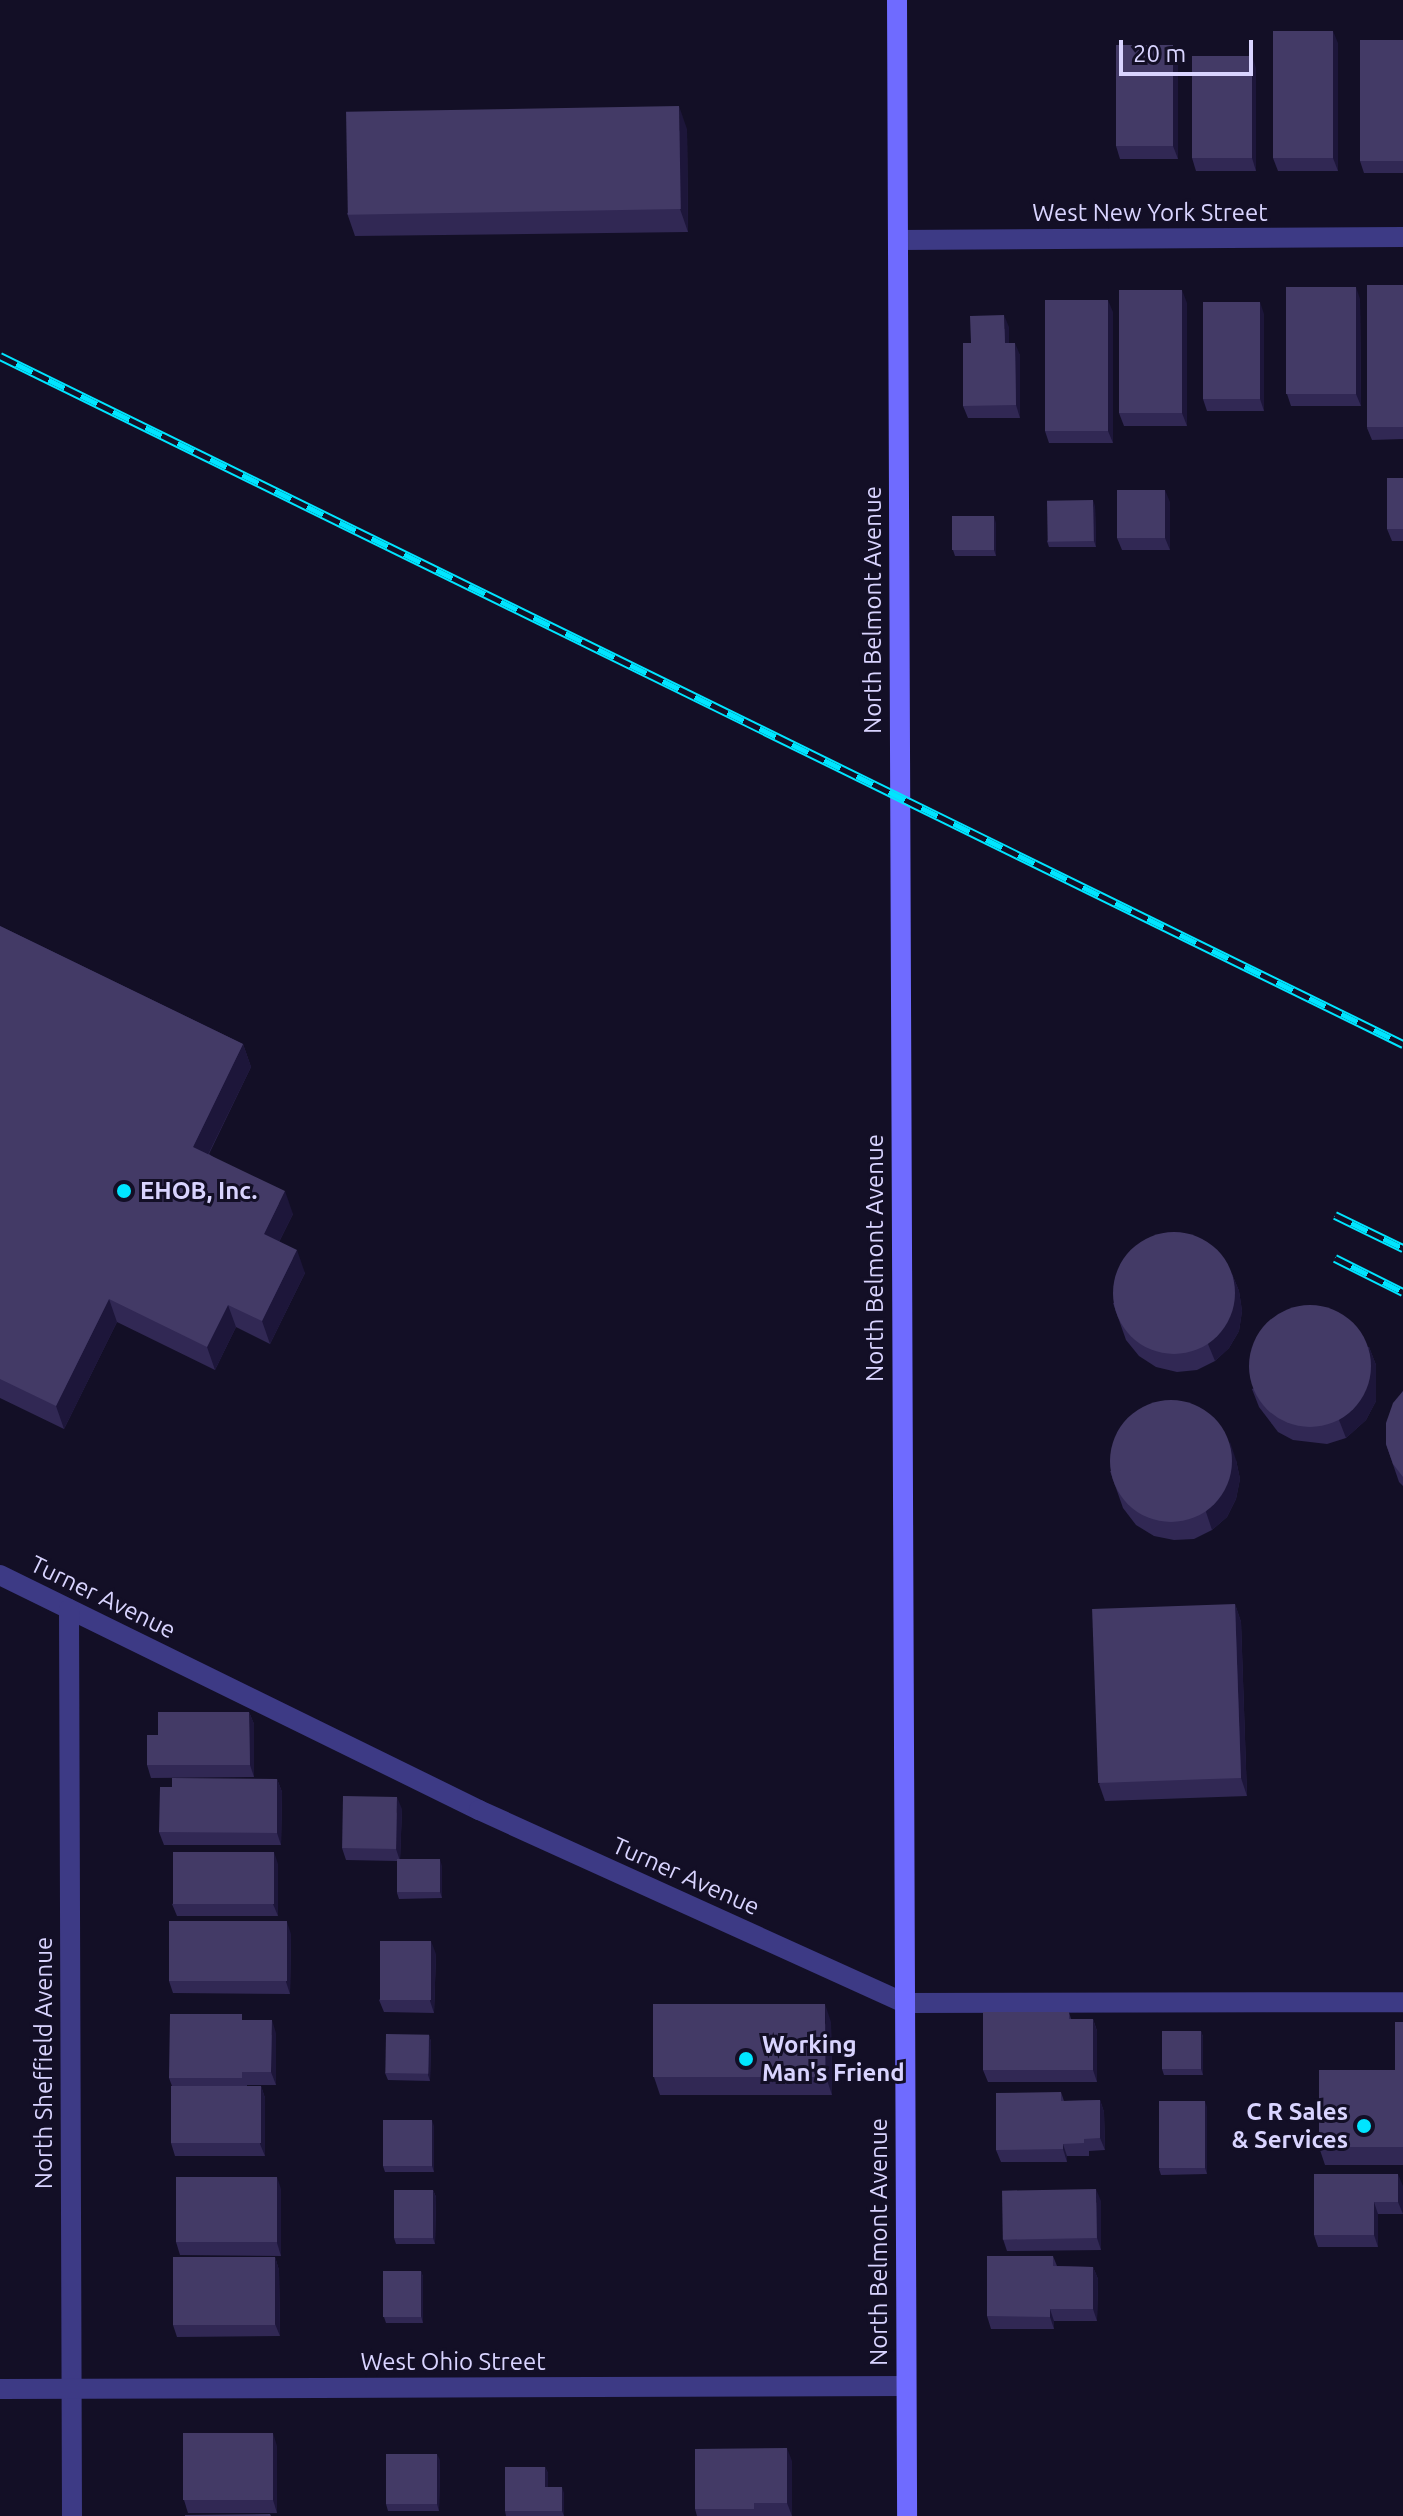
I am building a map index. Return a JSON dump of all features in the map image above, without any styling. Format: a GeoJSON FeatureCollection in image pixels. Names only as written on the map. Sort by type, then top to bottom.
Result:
{"type":"FeatureCollection","features":[{"type":"Feature","properties":{"kind":"main road","name":"North Belmont Avenue"},"geometry":{"type":"LineString","coordinates":[[897,0],[907,2516]]}},
{"type":"Feature","properties":{"kind":"street","name":"West New York Street"},"geometry":{"type":"LineString","coordinates":[[898,240],[1403,237]]}},
{"type":"Feature","properties":{"kind":"street","name":"Turner Avenue"},"geometry":{"type":"LineString","coordinates":[[0,1575],[479,1810],[904,2003],[1403,2002]]}},
{"type":"Feature","properties":{"kind":"street","name":"North Sheffield Avenue"},"geometry":{"type":"LineString","coordinates":[[69,1609],[72,2516]]}},
{"type":"Feature","properties":{"kind":"street","name":"West Ohio Street"},"geometry":{"type":"LineString","coordinates":[[0,2389],[906,2386]]}},
{"type":"Feature","properties":{"kind":"building"},"geometry":{"type":"Polygon","coordinates":[[[1273,31],[1333,31],[1333,158],[1273,158],[1273,31]]]}},
{"type":"Feature","properties":{"kind":"building"},"geometry":{"type":"Polygon","coordinates":[[[1360,40],[1403,40],[1403,161],[1360,161],[1360,40]]]}},
{"type":"Feature","properties":{"kind":"building"},"geometry":{"type":"Polygon","coordinates":[[[1116,45],[1173,45],[1173,146],[1116,146],[1116,45]]]}},
{"type":"Feature","properties":{"kind":"building"},"geometry":{"type":"Polygon","coordinates":[[[1192,56],[1252,56],[1252,158],[1192,158],[1192,56]]]}},
{"type":"Feature","properties":{"kind":"building"},"geometry":{"type":"Polygon","coordinates":[[[679,106],[681,209],[348,215],[346,112],[679,106]]]}},
{"type":"Feature","properties":{"kind":"building"},"geometry":{"type":"Polygon","coordinates":[[[1367,285],[1403,285],[1403,427],[1367,427],[1367,285]]]}},
{"type":"Feature","properties":{"kind":"building"},"geometry":{"type":"Polygon","coordinates":[[[1286,287],[1356,287],[1356,394],[1286,394],[1286,287]]]}},
{"type":"Feature","properties":{"kind":"building"},"geometry":{"type":"Polygon","coordinates":[[[1119,290],[1182,290],[1182,413],[1119,413],[1119,290]]]}},
{"type":"Feature","properties":{"kind":"building"},"geometry":{"type":"Polygon","coordinates":[[[1045,300],[1108,300],[1108,431],[1045,431],[1045,300]]]}},
{"type":"Feature","properties":{"kind":"building"},"geometry":{"type":"Polygon","coordinates":[[[1203,302],[1260,302],[1260,399],[1203,399],[1203,302]]]}},
{"type":"Feature","properties":{"kind":"building"},"geometry":{"type":"Polygon","coordinates":[[[1004,315],[1005,343],[1015,343],[1016,405],[963,406],[963,343],[971,343],[970,316],[1004,315]]]}},
{"type":"Feature","properties":{"kind":"building"},"geometry":{"type":"Polygon","coordinates":[[[1387,478],[1403,478],[1403,529],[1387,529],[1387,478]]]}},
{"type":"Feature","properties":{"kind":"building"},"geometry":{"type":"Polygon","coordinates":[[[1117,490],[1165,490],[1165,538],[1117,538],[1117,490]]]}},
{"type":"Feature","properties":{"kind":"building"},"geometry":{"type":"Polygon","coordinates":[[[1093,500],[1094,541],[1048,542],[1047,501],[1093,500]]]}},
{"type":"Feature","properties":{"kind":"building"},"geometry":{"type":"Polygon","coordinates":[[[952,516],[994,516],[994,550],[952,550],[952,516]]]}},
{"type":"Feature","properties":{"kind":"building","name":"EHOB, Inc."},"geometry":{"type":"Polygon","coordinates":[[[0,926],[243,1044],[193,1147],[285,1191],[264,1234],[297,1250],[262,1321],[228,1305],[207,1347],[109,1299],[56,1406],[0,1379],[0,926]]]}},
{"type":"Feature","properties":{"kind":"building"},"geometry":{"type":"Polygon","coordinates":[[[1174,1232],[1197,1236],[1217,1250],[1231,1270],[1235,1293],[1231,1316],[1217,1336],[1197,1350],[1174,1354],[1151,1350],[1131,1336],[1117,1316],[1113,1293],[1117,1270],[1131,1250],[1151,1236],[1174,1232]]]}},
{"type":"Feature","properties":{"kind":"building"},"geometry":{"type":"Polygon","coordinates":[[[1310,1305],[1333,1310],[1353,1323],[1366,1343],[1371,1366],[1366,1389],[1353,1409],[1333,1422],[1310,1427],[1287,1422],[1267,1409],[1254,1389],[1249,1366],[1254,1343],[1267,1323],[1287,1310],[1310,1305]]]}},
{"type":"Feature","properties":{"kind":"building"},"geometry":{"type":"Polygon","coordinates":[[[1403,1391],[1403,1477],[1393,1464],[1386,1444],[1386,1423],[1393,1403],[1403,1391]]]}},
{"type":"Feature","properties":{"kind":"building"},"geometry":{"type":"Polygon","coordinates":[[[1171,1400],[1195,1404],[1214,1418],[1228,1437],[1232,1461],[1228,1485],[1214,1504],[1195,1518],[1171,1522],[1147,1518],[1128,1504],[1114,1485],[1110,1461],[1114,1437],[1128,1418],[1147,1404],[1171,1400]]]}},
{"type":"Feature","properties":{"kind":"building"},"geometry":{"type":"Polygon","coordinates":[[[1235,1604],[1241,1778],[1098,1783],[1092,1609],[1235,1604]]]}},
{"type":"Feature","properties":{"kind":"building"},"geometry":{"type":"Polygon","coordinates":[[[158,1712],[249,1712],[250,1765],[147,1765],[147,1735],[158,1735],[158,1712]]]}},
{"type":"Feature","properties":{"kind":"building"},"geometry":{"type":"Polygon","coordinates":[[[172,1778],[277,1779],[277,1833],[159,1832],[160,1787],[172,1787],[172,1778]]]}},
{"type":"Feature","properties":{"kind":"building"},"geometry":{"type":"Polygon","coordinates":[[[343,1796],[397,1797],[396,1849],[342,1848],[343,1796]]]}},
{"type":"Feature","properties":{"kind":"building"},"geometry":{"type":"Polygon","coordinates":[[[173,1852],[274,1852],[274,1904],[173,1904],[173,1852]]]}},
{"type":"Feature","properties":{"kind":"building"},"geometry":{"type":"Polygon","coordinates":[[[397,1859],[440,1859],[440,1892],[397,1892],[397,1859]]]}},
{"type":"Feature","properties":{"kind":"building"},"geometry":{"type":"Polygon","coordinates":[[[169,1921],[287,1921],[287,1981],[169,1981],[169,1921]]]}},
{"type":"Feature","properties":{"kind":"building"},"geometry":{"type":"Polygon","coordinates":[[[380,1941],[431,1941],[431,2000],[380,2000],[380,1941]]]}},
{"type":"Feature","properties":{"kind":"building","name":"Working Man's Friend"},"geometry":{"type":"Polygon","coordinates":[[[653,2004],[825,2004],[825,2077],[653,2077],[653,2004]]]}},
{"type":"Feature","properties":{"kind":"building"},"geometry":{"type":"Polygon","coordinates":[[[983,2012],[1069,2012],[1069,2019],[1093,2019],[1093,2070],[983,2070],[983,2012]]]}},
{"type":"Feature","properties":{"kind":"building"},"geometry":{"type":"Polygon","coordinates":[[[170,2014],[242,2014],[242,2020],[272,2020],[271,2072],[242,2072],[242,2078],[169,2078],[170,2014]]]}},
{"type":"Feature","properties":{"kind":"building","name":"C R Sales & Services"},"geometry":{"type":"Polygon","coordinates":[[[1395,2022],[1403,2022],[1403,2147],[1319,2147],[1319,2070],[1395,2070],[1395,2022]]]}},
{"type":"Feature","properties":{"kind":"building"},"geometry":{"type":"Polygon","coordinates":[[[1162,2031],[1201,2031],[1201,2069],[1162,2069],[1162,2031]]]}},
{"type":"Feature","properties":{"kind":"building"},"geometry":{"type":"Polygon","coordinates":[[[386,2034],[429,2035],[428,2074],[385,2073],[386,2034]]]}},
{"type":"Feature","properties":{"kind":"building"},"geometry":{"type":"Polygon","coordinates":[[[171,2086],[261,2086],[261,2143],[171,2143],[171,2086]]]}},
{"type":"Feature","properties":{"kind":"building"},"geometry":{"type":"Polygon","coordinates":[[[1061,2092],[1061,2101],[1100,2100],[1100,2138],[1063,2144],[1063,2149],[996,2150],[996,2093],[1061,2092]]]}},
{"type":"Feature","properties":{"kind":"building"},"geometry":{"type":"Polygon","coordinates":[[[1159,2101],[1205,2101],[1205,2168],[1159,2168],[1159,2101]]]}},
{"type":"Feature","properties":{"kind":"building"},"geometry":{"type":"Polygon","coordinates":[[[383,2120],[432,2120],[432,2166],[383,2166],[383,2120]]]}},
{"type":"Feature","properties":{"kind":"building"},"geometry":{"type":"Polygon","coordinates":[[[1314,2174],[1398,2174],[1398,2202],[1374,2202],[1374,2235],[1314,2235],[1314,2174]]]}},
{"type":"Feature","properties":{"kind":"building"},"geometry":{"type":"Polygon","coordinates":[[[176,2177],[277,2177],[277,2242],[176,2242],[176,2177]]]}},
{"type":"Feature","properties":{"kind":"building"},"geometry":{"type":"Polygon","coordinates":[[[1096,2189],[1097,2238],[1003,2240],[1002,2191],[1096,2189]]]}},
{"type":"Feature","properties":{"kind":"building"},"geometry":{"type":"Polygon","coordinates":[[[394,2190],[433,2190],[433,2238],[394,2238],[394,2190]]]}},
{"type":"Feature","properties":{"kind":"building"},"geometry":{"type":"Polygon","coordinates":[[[987,2256],[1053,2256],[1053,2266],[1093,2267],[1093,2309],[1050,2309],[1050,2317],[987,2316],[987,2256]]]}},
{"type":"Feature","properties":{"kind":"building"},"geometry":{"type":"Polygon","coordinates":[[[173,2257],[275,2257],[275,2325],[173,2325],[173,2257]]]}},
{"type":"Feature","properties":{"kind":"building"},"geometry":{"type":"Polygon","coordinates":[[[383,2271],[421,2271],[421,2317],[383,2317],[383,2271]]]}},
{"type":"Feature","properties":{"kind":"building"},"geometry":{"type":"Polygon","coordinates":[[[183,2433],[273,2433],[273,2500],[183,2500],[183,2433]]]}},
{"type":"Feature","properties":{"kind":"building"},"geometry":{"type":"Polygon","coordinates":[[[787,2448],[787,2503],[754,2503],[754,2509],[695,2509],[695,2449],[787,2448]]]}},
{"type":"Feature","properties":{"kind":"building"},"geometry":{"type":"Polygon","coordinates":[[[386,2454],[437,2454],[437,2504],[386,2504],[386,2454]]]}},
{"type":"Feature","properties":{"kind":"building"},"geometry":{"type":"Polygon","coordinates":[[[505,2467],[545,2467],[545,2487],[562,2487],[562,2511],[505,2511],[505,2467]]]}},
{"type":"Feature","properties":{"kind":"building"},"geometry":{"type":"Polygon","coordinates":[[[185,2515],[271,2516],[185,2516],[185,2515]]]}},
{"type":"Feature","properties":{"kind":"railway"},"geometry":{"type":"LineString","coordinates":[[0,356],[1403,1044]]}},
{"type":"Feature","properties":{"kind":"railway"},"geometry":{"type":"LineString","coordinates":[[1335,1215],[1403,1248]]}},
{"type":"Feature","properties":{"kind":"railway"},"geometry":{"type":"LineString","coordinates":[[1335,1258],[1403,1292]]}},
{"type":"Feature","properties":{"kind":"place","name":"EHOB, Inc."},"geometry":{"type":"Point","coordinates":[124,1191]}},
{"type":"Feature","properties":{"kind":"place","name":"Working Man's Friend"},"geometry":{"type":"Point","coordinates":[746,2059]}},
{"type":"Feature","properties":{"kind":"place","name":"C R Sales & Services"},"geometry":{"type":"Point","coordinates":[1364,2126]}}]}
